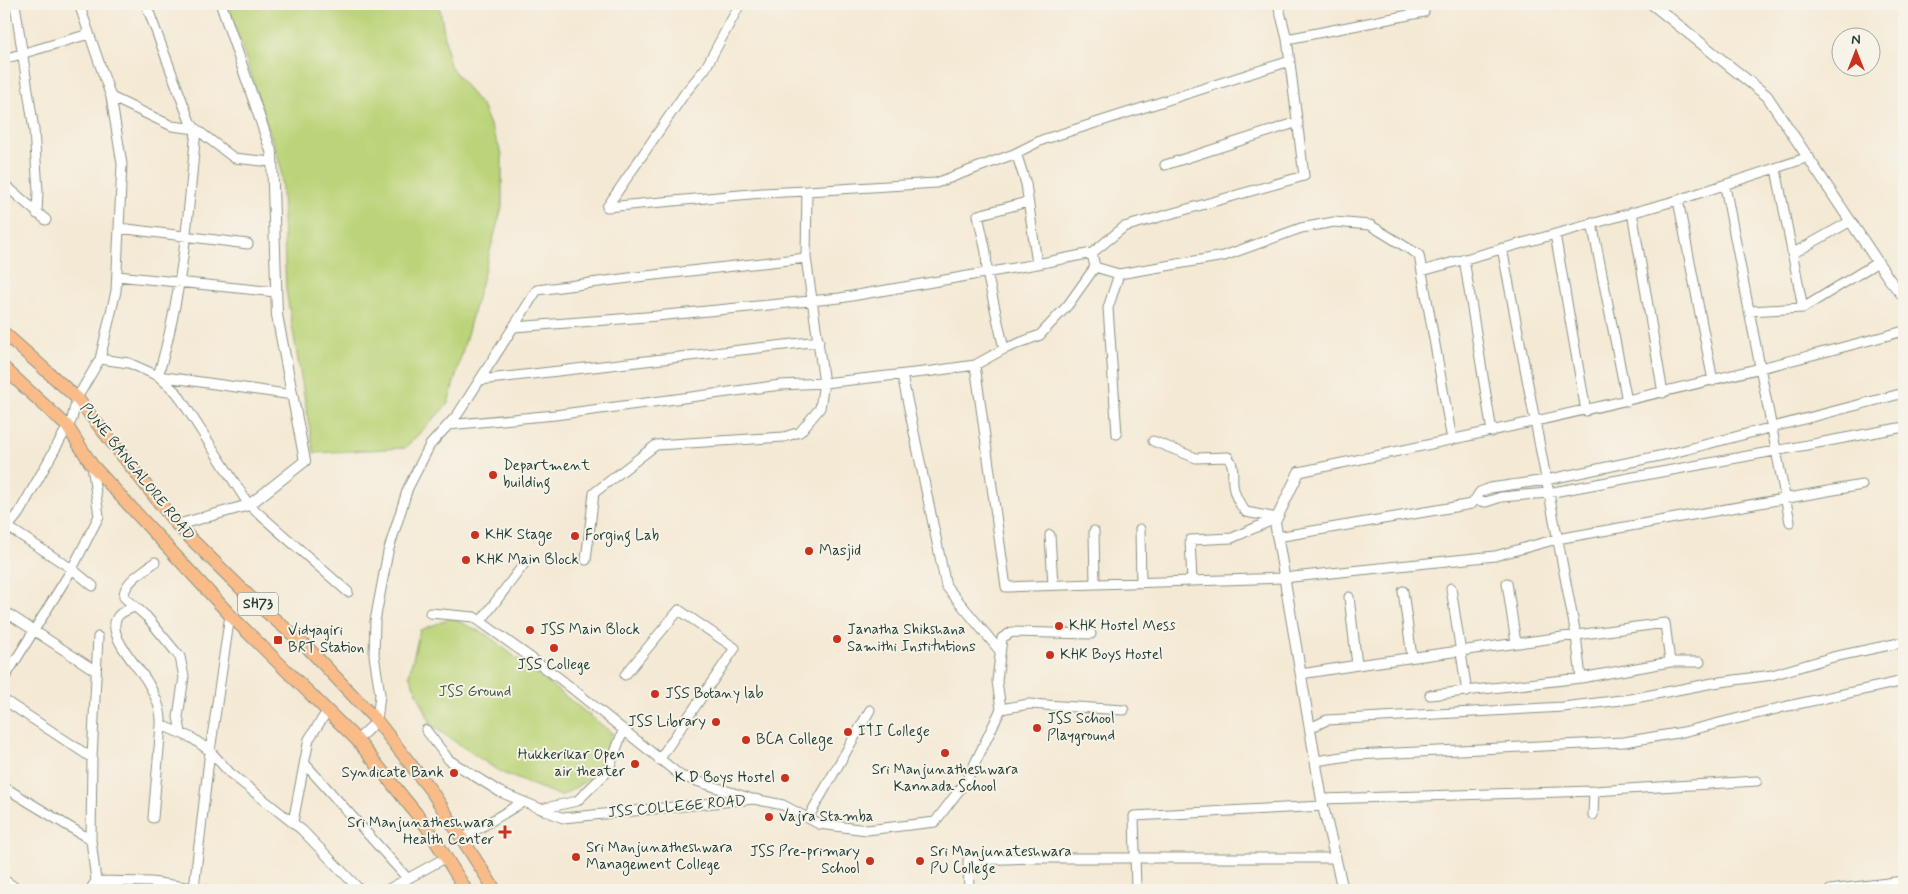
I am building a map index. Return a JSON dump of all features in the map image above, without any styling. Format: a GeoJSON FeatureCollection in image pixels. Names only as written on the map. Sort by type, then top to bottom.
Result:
{"type":"FeatureCollection","features":[{"type":"Feature","properties":{"kind":"main road","name":"PUNE BANGALORE ROAD"},"geometry":{"type":"LineString","coordinates":[[4,333],[77,398],[177,525],[257,604],[307,648],[377,721],[432,792],[495,890]]}},
{"type":"Feature","properties":{"kind":"main road","name":"PUNE BANGALORE ROAD"},"geometry":{"type":"LineString","coordinates":[[4,368],[67,426],[92,465],[230,615],[357,740],[428,827],[466,890]]}},
{"type":"Feature","properties":{"kind":"street"},"geometry":{"type":"LineString","coordinates":[[15,4],[34,130],[38,191],[37,214]]}},
{"type":"Feature","properties":{"kind":"street"},"geometry":{"type":"LineString","coordinates":[[79,4],[111,97],[122,164],[116,291],[100,359],[77,398],[72,419],[19,513],[6,526],[72,569],[93,586]]}},
{"type":"Feature","properties":{"kind":"street"},"geometry":{"type":"LineString","coordinates":[[146,4],[190,122],[196,130],[234,158],[272,162]]}},
{"type":"Feature","properties":{"kind":"street"},"geometry":{"type":"LineString","coordinates":[[177,525],[248,505],[305,461],[276,316],[272,154],[221,4]]}},
{"type":"Feature","properties":{"kind":"street"},"geometry":{"type":"LineString","coordinates":[[740,4],[705,69],[685,93],[607,207],[762,193],[936,183],[1014,154],[1042,140],[1290,60]]}},
{"type":"Feature","properties":{"kind":"street"},"geometry":{"type":"LineString","coordinates":[[514,327],[814,301],[1037,264],[1092,253],[1124,227],[1304,176],[1287,39],[1278,4]]}},
{"type":"Feature","properties":{"kind":"street"},"geometry":{"type":"LineString","coordinates":[[1287,39],[1424,12],[1422,4]]}},
{"type":"Feature","properties":{"kind":"street"},"geometry":{"type":"LineString","coordinates":[[1652,4],[1767,96],[1904,298]]}},
{"type":"Feature","properties":{"kind":"street"},"geometry":{"type":"LineString","coordinates":[[4,59],[88,34]]}},
{"type":"Feature","properties":{"kind":"street"},"geometry":{"type":"LineString","coordinates":[[111,97],[172,126],[196,130]]}},
{"type":"Feature","properties":{"kind":"street"},"geometry":{"type":"LineString","coordinates":[[1165,165],[1298,122]]}},
{"type":"Feature","properties":{"kind":"street"},"geometry":{"type":"LineString","coordinates":[[158,376],[169,340],[178,282],[185,236],[196,130]]}},
{"type":"Feature","properties":{"kind":"street"},"geometry":{"type":"LineString","coordinates":[[1014,154],[1018,159],[1026,184],[1026,202],[1033,227],[1037,264]]}},
{"type":"Feature","properties":{"kind":"street"},"geometry":{"type":"LineString","coordinates":[[1422,271],[1678,200],[1809,157]]}},
{"type":"Feature","properties":{"kind":"street"},"geometry":{"type":"LineString","coordinates":[[1776,169],[1803,308]]}},
{"type":"Feature","properties":{"kind":"street"},"geometry":{"type":"LineString","coordinates":[[4,184],[46,220]]}},
{"type":"Feature","properties":{"kind":"street"},"geometry":{"type":"LineString","coordinates":[[1725,186],[1790,522]]}},
{"type":"Feature","properties":{"kind":"street"},"geometry":{"type":"LineString","coordinates":[[586,560],[594,493],[629,464],[656,445],[784,437],[800,432],[820,408],[824,383],[814,301],[806,258],[806,191]]}},
{"type":"Feature","properties":{"kind":"street"},"geometry":{"type":"LineString","coordinates":[[1678,200],[1713,381]]}},
{"type":"Feature","properties":{"kind":"street"},"geometry":{"type":"LineString","coordinates":[[1004,349],[987,273],[986,252],[978,215],[1026,202]]}},
{"type":"Feature","properties":{"kind":"street"},"geometry":{"type":"LineString","coordinates":[[1632,212],[1663,392]]}},
{"type":"Feature","properties":{"kind":"street"},"geometry":{"type":"LineString","coordinates":[[1792,254],[1851,221]]}},
{"type":"Feature","properties":{"kind":"street"},"geometry":{"type":"LineString","coordinates":[[1095,267],[1120,274],[1224,256],[1301,228],[1334,222],[1370,225],[1419,255],[1452,440]]}},
{"type":"Feature","properties":{"kind":"street"},"geometry":{"type":"LineString","coordinates":[[1592,223],[1627,401]]}},
{"type":"Feature","properties":{"kind":"street"},"geometry":{"type":"LineString","coordinates":[[119,228],[248,244]]}},
{"type":"Feature","properties":{"kind":"street"},"geometry":{"type":"LineString","coordinates":[[1555,234],[1586,411]]}},
{"type":"Feature","properties":{"kind":"street"},"geometry":{"type":"LineString","coordinates":[[1502,248],[1576,635],[1581,678]]}},
{"type":"Feature","properties":{"kind":"street"},"geometry":{"type":"LineString","coordinates":[[448,425],[555,415],[781,385],[824,383],[902,375],[975,365],[1004,349],[1040,335],[1068,305],[1095,267],[1092,253]]}},
{"type":"Feature","properties":{"kind":"street"},"geometry":{"type":"LineString","coordinates":[[357,740],[377,721],[380,694],[374,655],[375,621],[388,552],[408,488],[430,445],[448,425],[480,380],[537,290],[637,276],[806,258]]}},
{"type":"Feature","properties":{"kind":"street"},"geometry":{"type":"LineString","coordinates":[[1464,259],[1492,432]]}},
{"type":"Feature","properties":{"kind":"street"},"geometry":{"type":"LineString","coordinates":[[1749,310],[1803,308],[1878,262]]}},
{"type":"Feature","properties":{"kind":"street"},"geometry":{"type":"LineString","coordinates":[[1117,434],[1108,308],[1120,274]]}},
{"type":"Feature","properties":{"kind":"street"},"geometry":{"type":"LineString","coordinates":[[117,276],[276,292]]}},
{"type":"Feature","properties":{"kind":"street"},"geometry":{"type":"LineString","coordinates":[[1343,890],[1323,803],[1283,578],[1275,522],[1299,472],[1535,423],[1760,370],[1904,332]]}},
{"type":"Feature","properties":{"kind":"street"},"geometry":{"type":"LineString","coordinates":[[480,380],[819,341]]}},
{"type":"Feature","properties":{"kind":"street"},"geometry":{"type":"LineString","coordinates":[[100,359],[129,363],[158,376],[292,395]]}},
{"type":"Feature","properties":{"kind":"street"},"geometry":{"type":"LineString","coordinates":[[975,365],[1006,587],[1283,578],[1495,556],[1557,539],[1862,485]]}},
{"type":"Feature","properties":{"kind":"street"},"geometry":{"type":"LineString","coordinates":[[902,375],[946,586],[1000,651]]}},
{"type":"Feature","properties":{"kind":"street"},"geometry":{"type":"LineString","coordinates":[[158,376],[177,393],[248,505],[348,592]]}},
{"type":"Feature","properties":{"kind":"street"},"geometry":{"type":"LineString","coordinates":[[1277,537],[1472,504],[1480,492],[1490,488],[1546,480],[1673,453],[1904,393]]}},
{"type":"Feature","properties":{"kind":"street"},"geometry":{"type":"LineString","coordinates":[[1476,500],[1486,502],[1501,497],[1548,493],[1904,427]]}},
{"type":"Feature","properties":{"kind":"street"},"geometry":{"type":"LineString","coordinates":[[1153,442],[1196,458],[1228,457],[1233,464],[1233,484],[1239,503],[1246,512],[1276,518]]}},
{"type":"Feature","properties":{"kind":"street"},"geometry":{"type":"LineString","coordinates":[[4,679],[72,569],[99,516],[92,465]]}},
{"type":"Feature","properties":{"kind":"street"},"geometry":{"type":"LineString","coordinates":[[1192,581],[1190,540],[1232,538],[1276,518]]}},
{"type":"Feature","properties":{"kind":"street"},"geometry":{"type":"LineString","coordinates":[[1140,529],[1141,582]]}},
{"type":"Feature","properties":{"kind":"street"},"geometry":{"type":"LineString","coordinates":[[1094,531],[1095,584]]}},
{"type":"Feature","properties":{"kind":"street"},"geometry":{"type":"LineString","coordinates":[[1050,535],[1053,585]]}},
{"type":"Feature","properties":{"kind":"street"},"geometry":{"type":"LineString","coordinates":[[480,621],[526,560]]}},
{"type":"Feature","properties":{"kind":"street"},"geometry":{"type":"LineString","coordinates":[[155,562],[128,585],[124,591],[126,601],[147,617],[180,658],[184,677],[178,717],[181,732]]}},
{"type":"Feature","properties":{"kind":"street"},"geometry":{"type":"LineString","coordinates":[[1507,583],[1516,643]]}},
{"type":"Feature","properties":{"kind":"street"},"geometry":{"type":"LineString","coordinates":[[1451,588],[1467,692]]}},
{"type":"Feature","properties":{"kind":"street"},"geometry":{"type":"LineString","coordinates":[[1403,591],[1412,657]]}},
{"type":"Feature","properties":{"kind":"street"},"geometry":{"type":"LineString","coordinates":[[1349,597],[1357,665]]}},
{"type":"Feature","properties":{"kind":"street"},"geometry":{"type":"LineString","coordinates":[[134,607],[120,614],[116,620],[116,630],[123,649],[146,680],[156,698],[161,716],[152,818]]}},
{"type":"Feature","properties":{"kind":"street"},"geometry":{"type":"LineString","coordinates":[[625,675],[679,610],[735,648],[659,760]]}},
{"type":"Feature","properties":{"kind":"street"},"geometry":{"type":"LineString","coordinates":[[4,611],[96,672]]}},
{"type":"Feature","properties":{"kind":"street"},"geometry":{"type":"LineString","coordinates":[[430,613],[474,617],[558,678],[681,776],[754,799]]}},
{"type":"Feature","properties":{"kind":"street"},"geometry":{"type":"LineString","coordinates":[[194,888],[210,751],[230,615]]}},
{"type":"Feature","properties":{"kind":"street"},"geometry":{"type":"LineString","coordinates":[[1301,674],[1665,623],[1670,662]]}},
{"type":"Feature","properties":{"kind":"street"},"geometry":{"type":"LineString","coordinates":[[1091,634],[1012,632],[1002,638],[997,681],[1001,709],[1029,704],[1124,710]]}},
{"type":"Feature","properties":{"kind":"street"},"geometry":{"type":"LineString","coordinates":[[90,890],[96,881],[91,840],[92,758],[98,637]]}},
{"type":"Feature","properties":{"kind":"street"},"geometry":{"type":"LineString","coordinates":[[1310,728],[1326,720],[1563,707],[1630,699],[1772,675],[1834,657],[1904,642]]}},
{"type":"Feature","properties":{"kind":"street"},"geometry":{"type":"LineString","coordinates":[[1430,695],[1581,678],[1670,662],[1700,662]]}},
{"type":"Feature","properties":{"kind":"street"},"geometry":{"type":"LineString","coordinates":[[1316,761],[1355,755],[1624,742],[1683,732],[1807,701],[1904,681]]}},
{"type":"Feature","properties":{"kind":"street"},"geometry":{"type":"LineString","coordinates":[[4,700],[92,758]]}},
{"type":"Feature","properties":{"kind":"street","name":"JSS COLLEGE ROAD"},"geometry":{"type":"LineString","coordinates":[[426,730],[449,760],[500,792],[563,818],[754,799],[783,805],[819,824],[867,830],[935,822],[967,780],[1001,709]]}},
{"type":"Feature","properties":{"kind":"street"},"geometry":{"type":"LineString","coordinates":[[293,822],[306,765],[309,739],[328,710]]}},
{"type":"Feature","properties":{"kind":"street"},"geometry":{"type":"LineString","coordinates":[[808,818],[870,710]]}},
{"type":"Feature","properties":{"kind":"street"},"geometry":{"type":"LineString","coordinates":[[161,725],[181,732],[210,751],[230,773],[293,822],[360,890]]}},
{"type":"Feature","properties":{"kind":"street"},"geometry":{"type":"LineString","coordinates":[[541,809],[577,801],[608,771],[623,731]]}},
{"type":"Feature","properties":{"kind":"street"},"geometry":{"type":"LineString","coordinates":[[306,765],[408,879]]}},
{"type":"Feature","properties":{"kind":"street"},"geometry":{"type":"LineString","coordinates":[[1136,890],[1134,816],[1323,803],[1594,791],[1757,781]]}},
{"type":"Feature","properties":{"kind":"street"},"geometry":{"type":"LineString","coordinates":[[4,787],[91,840]]}},
{"type":"Feature","properties":{"kind":"street"},"geometry":{"type":"LineString","coordinates":[[1593,815],[1594,791]]}},
{"type":"Feature","properties":{"kind":"street"},"geometry":{"type":"LineString","coordinates":[[463,838],[523,802]]}},
{"type":"Feature","properties":{"kind":"street"},"geometry":{"type":"LineString","coordinates":[[387,890],[445,858]]}},
{"type":"Feature","properties":{"kind":"street"},"geometry":{"type":"LineString","coordinates":[[969,890],[968,860],[1336,858]]}},
{"type":"Feature","properties":{"kind":"street"},"geometry":{"type":"LineString","coordinates":[[4,880],[19,890]]}},
{"type":"Feature","properties":{"kind":"street"},"geometry":{"type":"LineString","coordinates":[[96,881],[150,882],[207,890]]}},
{"type":"Feature","properties":{"kind":"street"},"geometry":{"type":"LineString","coordinates":[[1830,890],[1904,881]]}},
{"type":"Feature","properties":{"kind":"green space"},"geometry":{"type":"Polygon","coordinates":[[[228,4],[439,4],[450,66],[483,108],[502,154],[502,207],[448,404],[405,448],[314,453],[286,290],[281,167],[228,4]]]}},
{"type":"Feature","properties":{"kind":"green space","name":"JSS Ground"},"geometry":{"type":"Polygon","coordinates":[[[452,618],[487,635],[612,733],[601,772],[561,796],[500,772],[432,726],[409,675],[420,630],[452,618]]]}},
{"type":"Feature","properties":{"kind":"place","name":"Department building"},"geometry":{"type":"Point","coordinates":[493,475]}},
{"type":"Feature","properties":{"kind":"place","name":"KHK Stage"},"geometry":{"type":"Point","coordinates":[475,535]}},
{"type":"Feature","properties":{"kind":"place","name":"Forging Lab"},"geometry":{"type":"Point","coordinates":[575,536]}},
{"type":"Feature","properties":{"kind":"place","name":"Masjid"},"geometry":{"type":"Point","coordinates":[809,551]}},
{"type":"Feature","properties":{"kind":"place","name":"KHK Main Block"},"geometry":{"type":"Point","coordinates":[466,560]}},
{"type":"Feature","properties":{"kind":"place","name":"KHK Hostel Mess"},"geometry":{"type":"Point","coordinates":[1059,626]}},
{"type":"Feature","properties":{"kind":"place","name":"JSS Main Block"},"geometry":{"type":"Point","coordinates":[530,630]}},
{"type":"Feature","properties":{"kind":"place","name":"Janatha Shikshana Samithi Institutions"},"geometry":{"type":"Point","coordinates":[837,639]}},
{"type":"Feature","properties":{"kind":"place","name":"Vidyagiri BRT Station"},"geometry":{"type":"Point","coordinates":[278,640]}},
{"type":"Feature","properties":{"kind":"place","name":"JSS College"},"geometry":{"type":"Point","coordinates":[554,648]}},
{"type":"Feature","properties":{"kind":"place","name":"KHK Boys Hostel"},"geometry":{"type":"Point","coordinates":[1050,655]}},
{"type":"Feature","properties":{"kind":"place","name":"JSS Botany lab"},"geometry":{"type":"Point","coordinates":[655,694]}},
{"type":"Feature","properties":{"kind":"place","name":"JSS Library"},"geometry":{"type":"Point","coordinates":[716,722]}},
{"type":"Feature","properties":{"kind":"place","name":"JSS School Playground"},"geometry":{"type":"Point","coordinates":[1037,728]}},
{"type":"Feature","properties":{"kind":"place","name":"ITI College"},"geometry":{"type":"Point","coordinates":[848,732]}},
{"type":"Feature","properties":{"kind":"place","name":"BCA College"},"geometry":{"type":"Point","coordinates":[746,740]}},
{"type":"Feature","properties":{"kind":"place","name":"Sri Manjunatheshwara Kannada School"},"geometry":{"type":"Point","coordinates":[945,753]}},
{"type":"Feature","properties":{"kind":"place","name":"Hukkerikar Open air theater"},"geometry":{"type":"Point","coordinates":[635,764]}},
{"type":"Feature","properties":{"kind":"place","name":"Syndicate Bank"},"geometry":{"type":"Point","coordinates":[454,773]}},
{"type":"Feature","properties":{"kind":"place","name":"K D Boys Hostel"},"geometry":{"type":"Point","coordinates":[785,778]}},
{"type":"Feature","properties":{"kind":"place","name":"Vajra Stamba"},"geometry":{"type":"Point","coordinates":[769,817]}},
{"type":"Feature","properties":{"kind":"place","name":"Sri Manjunatheshwara Health Center"},"geometry":{"type":"Point","coordinates":[505,832]}},
{"type":"Feature","properties":{"kind":"place","name":"Sri Manjunatheshwara Management College"},"geometry":{"type":"Point","coordinates":[576,857]}},
{"type":"Feature","properties":{"kind":"place","name":"JSS Pre-primary School"},"geometry":{"type":"Point","coordinates":[870,861]}},
{"type":"Feature","properties":{"kind":"place","name":"Sri Manjunateshwara PU College"},"geometry":{"type":"Point","coordinates":[920,861]}}]}
